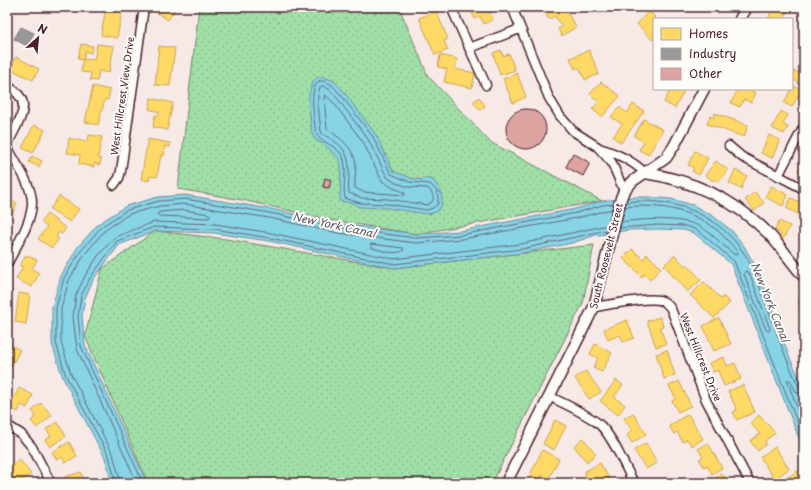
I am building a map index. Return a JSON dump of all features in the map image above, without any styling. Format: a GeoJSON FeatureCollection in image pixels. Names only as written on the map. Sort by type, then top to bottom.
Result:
{"type":"FeatureCollection","features":[{"type":"Feature","properties":{"kind":"street","name":"West Hillcrest View Drive"},"geometry":{"type":"LineString","coordinates":[[114,185],[119,178],[121,171],[144,7]]}},
{"type":"Feature","properties":{"kind":"street"},"geometry":{"type":"LineString","coordinates":[[451,7],[486,85]]}},
{"type":"Feature","properties":{"kind":"street"},"geometry":{"type":"LineString","coordinates":[[512,7],[549,98],[560,116],[574,131],[598,147],[615,153],[637,165],[645,173],[661,175],[698,187],[716,194],[733,204],[770,235],[804,277]]}},
{"type":"Feature","properties":{"kind":"street"},"geometry":{"type":"LineString","coordinates":[[741,18],[747,7]]}},
{"type":"Feature","properties":{"kind":"street"},"geometry":{"type":"LineString","coordinates":[[469,48],[520,29]]}},
{"type":"Feature","properties":{"kind":"street"},"geometry":{"type":"LineString","coordinates":[[7,86],[20,95],[24,108],[23,114],[7,146],[27,182],[32,201],[28,222],[7,264]]}},
{"type":"Feature","properties":{"kind":"street","name":"South Roosevelt Street"},"geometry":{"type":"LineString","coordinates":[[506,483],[594,307],[622,194],[633,181],[666,158],[674,146],[703,90]]}},
{"type":"Feature","properties":{"kind":"street"},"geometry":{"type":"LineString","coordinates":[[778,176],[804,126]]}},
{"type":"Feature","properties":{"kind":"street"},"geometry":{"type":"LineString","coordinates":[[729,146],[742,157],[804,189]]}},
{"type":"Feature","properties":{"kind":"street"},"geometry":{"type":"LineString","coordinates":[[598,147],[612,163],[622,194]]}},
{"type":"Feature","properties":{"kind":"street","name":"West Hillcrest Drive"},"geometry":{"type":"LineString","coordinates":[[594,307],[652,299],[663,301],[668,305],[671,309],[706,400],[750,483]]}},
{"type":"Feature","properties":{"kind":"street"},"geometry":{"type":"LineString","coordinates":[[549,396],[601,426],[610,438],[634,483]]}},
{"type":"Feature","properties":{"kind":"street"},"geometry":{"type":"LineString","coordinates":[[7,425],[20,434],[32,447],[50,483]]}},
{"type":"Feature","properties":{"kind":"green space"},"geometry":{"type":"Polygon","coordinates":[[[199,7],[399,7],[428,76],[490,142],[602,201],[416,234],[331,220],[242,200],[178,189],[199,7]]]}},
{"type":"Feature","properties":{"kind":"green space"},"geometry":{"type":"Polygon","coordinates":[[[155,231],[226,239],[394,268],[594,245],[583,303],[492,483],[148,483],[85,336],[102,269],[155,231]]]}},
{"type":"Feature","properties":{"kind":"water"},"geometry":{"type":"Polygon","coordinates":[[[318,77],[324,77],[334,81],[344,92],[376,135],[393,171],[411,178],[420,180],[426,178],[433,180],[440,189],[442,198],[442,205],[436,212],[428,214],[387,208],[359,207],[352,203],[340,201],[341,166],[339,159],[324,144],[315,140],[312,134],[309,94],[313,81],[318,77]]]}},
{"type":"Feature","properties":{"kind":"water","name":"New York Canal"},"geometry":{"type":"Polygon","coordinates":[[[185,195],[271,209],[340,224],[416,234],[460,231],[575,209],[602,201],[633,197],[671,199],[693,205],[713,216],[732,231],[744,246],[759,273],[789,356],[804,388],[804,445],[800,441],[731,264],[694,233],[684,230],[629,230],[593,236],[572,243],[523,253],[394,268],[269,241],[214,233],[155,231],[119,245],[93,280],[85,298],[82,316],[85,345],[147,483],[112,483],[105,458],[63,378],[52,344],[52,307],[61,276],[77,248],[98,224],[126,206],[158,197],[185,195]]]}},
{"type":"Feature","properties":{"kind":"building: Homes"},"geometry":{"type":"Polygon","coordinates":[[[106,7],[123,7],[117,38],[101,35],[106,7]]]}},
{"type":"Feature","properties":{"kind":"building: Homes"},"geometry":{"type":"Polygon","coordinates":[[[161,7],[181,7],[176,8],[168,20],[157,13],[161,7]]]}},
{"type":"Feature","properties":{"kind":"building: Homes"},"geometry":{"type":"Polygon","coordinates":[[[469,7],[487,7],[493,19],[484,24],[480,16],[475,19],[469,7]]]}},
{"type":"Feature","properties":{"kind":"building: Homes"},"geometry":{"type":"Polygon","coordinates":[[[548,7],[564,7],[576,27],[562,36],[558,29],[562,27],[555,16],[549,19],[543,10],[548,7]]]}},
{"type":"Feature","properties":{"kind":"building: Homes"},"geometry":{"type":"Polygon","coordinates":[[[771,7],[781,7],[788,11],[784,18],[768,18],[772,10],[770,9],[771,7]]]}},
{"type":"Feature","properties":{"kind":"building: Homes"},"geometry":{"type":"Polygon","coordinates":[[[436,11],[448,39],[444,41],[448,50],[435,55],[419,18],[436,11]]]}},
{"type":"Feature","properties":{"kind":"building: Homes"},"geometry":{"type":"Polygon","coordinates":[[[649,11],[655,17],[652,21],[653,40],[651,39],[637,24],[649,11]]]}},
{"type":"Feature","properties":{"kind":"building: Homes"},"geometry":{"type":"Polygon","coordinates":[[[81,44],[93,46],[91,53],[85,51],[83,60],[78,59],[81,44]]]}},
{"type":"Feature","properties":{"kind":"building: Homes"},"geometry":{"type":"Polygon","coordinates":[[[97,44],[114,46],[109,73],[99,71],[97,81],[90,80],[91,73],[81,72],[83,59],[94,60],[97,44]]]}},
{"type":"Feature","properties":{"kind":"building: Homes"},"geometry":{"type":"Polygon","coordinates":[[[159,46],[175,48],[170,86],[155,85],[159,46]]]}},
{"type":"Feature","properties":{"kind":"building: Homes"},"geometry":{"type":"Polygon","coordinates":[[[501,50],[503,56],[509,54],[515,70],[500,75],[493,53],[501,50]]]}},
{"type":"Feature","properties":{"kind":"building: Homes"},"geometry":{"type":"Polygon","coordinates":[[[589,50],[599,74],[585,80],[579,67],[575,69],[570,58],[589,50]]]}},
{"type":"Feature","properties":{"kind":"building: Homes"},"geometry":{"type":"Polygon","coordinates":[[[440,55],[457,59],[455,69],[475,73],[472,88],[444,82],[447,69],[438,67],[440,55]]]}},
{"type":"Feature","properties":{"kind":"building: Homes"},"geometry":{"type":"Polygon","coordinates":[[[16,57],[39,69],[33,80],[10,69],[16,57]]]}},
{"type":"Feature","properties":{"kind":"building: Homes"},"geometry":{"type":"Polygon","coordinates":[[[804,64],[803,85],[793,80],[794,71],[798,73],[804,64]]]}},
{"type":"Feature","properties":{"kind":"building: Homes"},"geometry":{"type":"Polygon","coordinates":[[[517,73],[526,97],[513,103],[503,79],[517,73]]]}},
{"type":"Feature","properties":{"kind":"building: Homes"},"geometry":{"type":"Polygon","coordinates":[[[601,82],[620,96],[602,117],[592,109],[599,102],[590,94],[601,82]]]}},
{"type":"Feature","properties":{"kind":"building: Homes"},"geometry":{"type":"Polygon","coordinates":[[[93,86],[110,90],[108,100],[105,99],[98,125],[85,122],[93,86]]]}},
{"type":"Feature","properties":{"kind":"building: Homes"},"geometry":{"type":"Polygon","coordinates":[[[793,86],[804,91],[802,99],[798,96],[792,107],[784,103],[791,90],[793,90],[793,86]]]}},
{"type":"Feature","properties":{"kind":"building: Homes"},"geometry":{"type":"Polygon","coordinates":[[[670,90],[684,91],[675,108],[664,102],[670,90]]]}},
{"type":"Feature","properties":{"kind":"building: Homes"},"geometry":{"type":"Polygon","coordinates":[[[738,90],[750,90],[756,93],[751,103],[744,99],[740,107],[731,103],[738,90]]]}},
{"type":"Feature","properties":{"kind":"building: Homes"},"geometry":{"type":"Polygon","coordinates":[[[479,97],[485,106],[480,110],[473,102],[479,97]]]}},
{"type":"Feature","properties":{"kind":"building: Homes"},"geometry":{"type":"Polygon","coordinates":[[[151,98],[173,103],[167,130],[153,127],[155,115],[158,116],[159,112],[149,109],[151,98]]]}},
{"type":"Feature","properties":{"kind":"building: Homes"},"geometry":{"type":"Polygon","coordinates":[[[633,104],[644,111],[621,143],[613,137],[622,124],[611,117],[619,107],[627,113],[633,104]]]}},
{"type":"Feature","properties":{"kind":"building: Homes"},"geometry":{"type":"Polygon","coordinates":[[[781,111],[788,115],[783,124],[788,127],[784,134],[772,128],[781,111]]]}},
{"type":"Feature","properties":{"kind":"building: Homes"},"geometry":{"type":"Polygon","coordinates":[[[715,113],[748,125],[744,137],[707,124],[710,116],[714,118],[715,113]]]}},
{"type":"Feature","properties":{"kind":"building: Homes"},"geometry":{"type":"Polygon","coordinates":[[[644,119],[663,130],[648,155],[639,150],[644,142],[634,136],[644,119]]]}},
{"type":"Feature","properties":{"kind":"building: Homes"},"geometry":{"type":"Polygon","coordinates":[[[34,125],[45,130],[33,153],[22,148],[34,125]]]}},
{"type":"Feature","properties":{"kind":"building: Homes"},"geometry":{"type":"Polygon","coordinates":[[[89,135],[102,137],[98,158],[101,159],[100,165],[94,163],[94,167],[79,164],[80,155],[67,153],[69,138],[87,142],[89,135]]]}},
{"type":"Feature","properties":{"kind":"building: Homes"},"geometry":{"type":"Polygon","coordinates":[[[769,135],[780,140],[772,158],[761,153],[769,135]]]}},
{"type":"Feature","properties":{"kind":"building: Homes"},"geometry":{"type":"Polygon","coordinates":[[[148,139],[170,143],[170,147],[165,146],[164,156],[161,155],[157,177],[150,176],[149,181],[141,179],[148,139]]]}},
{"type":"Feature","properties":{"kind":"building: Homes"},"geometry":{"type":"Polygon","coordinates":[[[695,151],[708,158],[699,175],[692,171],[694,168],[688,165],[695,151]]]}},
{"type":"Feature","properties":{"kind":"building: Homes"},"geometry":{"type":"Polygon","coordinates":[[[32,156],[42,161],[39,167],[29,162],[32,156]]]}},
{"type":"Feature","properties":{"kind":"building: Homes"},"geometry":{"type":"Polygon","coordinates":[[[804,159],[804,174],[798,171],[804,159]]]}},
{"type":"Feature","properties":{"kind":"building: Homes"},"geometry":{"type":"Polygon","coordinates":[[[716,161],[728,170],[719,182],[715,179],[713,181],[705,175],[716,161]]]}},
{"type":"Feature","properties":{"kind":"building: Homes"},"geometry":{"type":"Polygon","coordinates":[[[735,170],[747,176],[741,189],[729,183],[735,170]]]}},
{"type":"Feature","properties":{"kind":"building: Homes"},"geometry":{"type":"Polygon","coordinates":[[[771,186],[788,195],[783,206],[765,197],[771,186]]]}},
{"type":"Feature","properties":{"kind":"building: Homes"},"geometry":{"type":"Polygon","coordinates":[[[755,192],[764,203],[755,211],[745,200],[755,192]]]}},
{"type":"Feature","properties":{"kind":"building: Homes"},"geometry":{"type":"Polygon","coordinates":[[[59,196],[79,209],[70,222],[50,209],[59,196]]]}},
{"type":"Feature","properties":{"kind":"building: Homes"},"geometry":{"type":"Polygon","coordinates":[[[7,198],[17,203],[7,225],[7,198]]]}},
{"type":"Feature","properties":{"kind":"building: Homes"},"geometry":{"type":"Polygon","coordinates":[[[791,198],[804,204],[804,217],[786,208],[791,198]]]}},
{"type":"Feature","properties":{"kind":"building: Homes"},"geometry":{"type":"Polygon","coordinates":[[[47,214],[66,228],[62,234],[59,232],[56,237],[59,239],[52,248],[38,239],[47,227],[41,222],[47,214]]]}},
{"type":"Feature","properties":{"kind":"building: Homes"},"geometry":{"type":"Polygon","coordinates":[[[779,221],[790,226],[782,241],[778,239],[781,234],[775,230],[779,221]]]}},
{"type":"Feature","properties":{"kind":"building: Homes"},"geometry":{"type":"Polygon","coordinates":[[[632,249],[643,259],[647,254],[661,268],[650,280],[644,274],[642,277],[623,258],[632,249]]]}},
{"type":"Feature","properties":{"kind":"building: Homes"},"geometry":{"type":"Polygon","coordinates":[[[26,255],[37,260],[32,269],[39,273],[32,287],[16,279],[23,267],[20,266],[26,255]]]}},
{"type":"Feature","properties":{"kind":"building: Homes"},"geometry":{"type":"Polygon","coordinates":[[[675,255],[685,266],[687,264],[701,280],[687,292],[664,265],[675,255]]]}},
{"type":"Feature","properties":{"kind":"building: Homes"},"geometry":{"type":"Polygon","coordinates":[[[704,282],[721,299],[723,296],[730,303],[714,318],[690,295],[704,282]]]}},
{"type":"Feature","properties":{"kind":"building: Homes"},"geometry":{"type":"Polygon","coordinates":[[[19,293],[30,295],[26,324],[15,322],[19,293]]]}},
{"type":"Feature","properties":{"kind":"building: Homes"},"geometry":{"type":"Polygon","coordinates":[[[804,299],[804,313],[803,314],[798,301],[804,299]]]}},
{"type":"Feature","properties":{"kind":"building: Homes"},"geometry":{"type":"Polygon","coordinates":[[[660,317],[663,326],[660,327],[666,344],[656,347],[647,321],[660,317]]]}},
{"type":"Feature","properties":{"kind":"building: Homes"},"geometry":{"type":"Polygon","coordinates":[[[719,318],[731,344],[714,351],[703,326],[719,318]]]}},
{"type":"Feature","properties":{"kind":"building: Homes"},"geometry":{"type":"Polygon","coordinates":[[[627,320],[634,338],[623,342],[620,335],[608,340],[604,329],[627,320]]]}},
{"type":"Feature","properties":{"kind":"building: Homes"},"geometry":{"type":"Polygon","coordinates":[[[7,343],[20,350],[11,367],[7,365],[7,343]]]}},
{"type":"Feature","properties":{"kind":"building: Homes"},"geometry":{"type":"Polygon","coordinates":[[[595,344],[612,353],[602,372],[593,368],[598,358],[590,354],[595,344]]]}},
{"type":"Feature","properties":{"kind":"building: Homes"},"geometry":{"type":"Polygon","coordinates":[[[667,350],[675,375],[664,379],[656,354],[667,350]]]}},
{"type":"Feature","properties":{"kind":"building: Homes"},"geometry":{"type":"Polygon","coordinates":[[[724,357],[727,366],[735,363],[741,379],[724,386],[718,370],[713,372],[709,363],[724,357]]]}},
{"type":"Feature","properties":{"kind":"building: Homes"},"geometry":{"type":"Polygon","coordinates":[[[586,371],[601,392],[589,399],[575,378],[586,371]]]}},
{"type":"Feature","properties":{"kind":"building: Homes"},"geometry":{"type":"Polygon","coordinates":[[[616,380],[623,385],[614,397],[625,405],[618,415],[600,401],[616,380]]]}},
{"type":"Feature","properties":{"kind":"building: Homes"},"geometry":{"type":"Polygon","coordinates":[[[679,381],[691,406],[678,412],[672,401],[676,399],[669,386],[679,381]]]}},
{"type":"Feature","properties":{"kind":"building: Homes"},"geometry":{"type":"Polygon","coordinates":[[[743,385],[755,412],[737,420],[733,412],[737,410],[728,391],[743,385]]]}},
{"type":"Feature","properties":{"kind":"building: Homes"},"geometry":{"type":"Polygon","coordinates":[[[19,388],[33,395],[27,408],[21,405],[18,412],[9,407],[19,388]]]}},
{"type":"Feature","properties":{"kind":"building: Homes"},"geometry":{"type":"Polygon","coordinates":[[[41,403],[52,415],[37,428],[31,421],[36,416],[32,411],[41,403]]]}},
{"type":"Feature","properties":{"kind":"building: Homes"},"geometry":{"type":"Polygon","coordinates":[[[633,413],[646,434],[632,443],[627,435],[632,431],[624,418],[633,413]]]}},
{"type":"Feature","properties":{"kind":"building: Homes"},"geometry":{"type":"Polygon","coordinates":[[[688,414],[703,439],[692,446],[687,439],[683,442],[677,432],[674,434],[669,426],[688,414]]]}},
{"type":"Feature","properties":{"kind":"building: Homes"},"geometry":{"type":"Polygon","coordinates":[[[759,415],[775,433],[765,441],[766,444],[758,451],[750,441],[760,434],[750,423],[759,415]]]}},
{"type":"Feature","properties":{"kind":"building: Homes"},"geometry":{"type":"Polygon","coordinates":[[[555,420],[566,426],[554,450],[543,444],[555,420]]]}},
{"type":"Feature","properties":{"kind":"building: Homes"},"geometry":{"type":"Polygon","coordinates":[[[57,422],[66,436],[50,447],[45,440],[51,436],[46,429],[57,422]]]}},
{"type":"Feature","properties":{"kind":"building: Homes"},"geometry":{"type":"Polygon","coordinates":[[[583,438],[596,454],[587,462],[574,446],[583,438]]]}},
{"type":"Feature","properties":{"kind":"building: Homes"},"geometry":{"type":"Polygon","coordinates":[[[69,442],[77,456],[65,463],[62,457],[57,460],[52,452],[69,442]]]}},
{"type":"Feature","properties":{"kind":"building: Homes"},"geometry":{"type":"Polygon","coordinates":[[[646,443],[657,463],[646,469],[634,450],[646,443]]]}},
{"type":"Feature","properties":{"kind":"building: Homes"},"geometry":{"type":"Polygon","coordinates":[[[708,443],[722,468],[712,474],[707,465],[704,467],[699,459],[703,457],[698,449],[708,443]]]}},
{"type":"Feature","properties":{"kind":"building: Homes"},"geometry":{"type":"Polygon","coordinates":[[[775,447],[789,469],[774,479],[760,457],[775,447]]]}},
{"type":"Feature","properties":{"kind":"building: Homes"},"geometry":{"type":"Polygon","coordinates":[[[542,450],[559,459],[549,478],[542,475],[540,480],[530,475],[542,450]]]}},
{"type":"Feature","properties":{"kind":"building: Homes"},"geometry":{"type":"Polygon","coordinates":[[[19,459],[31,474],[18,483],[7,469],[19,459]]]}},
{"type":"Feature","properties":{"kind":"building: Homes"},"geometry":{"type":"Polygon","coordinates":[[[600,463],[610,480],[604,483],[590,483],[584,472],[600,463]]]}},
{"type":"Feature","properties":{"kind":"building: Homes"},"geometry":{"type":"Polygon","coordinates":[[[797,471],[800,476],[804,473],[804,483],[780,483],[797,471]]]}},
{"type":"Feature","properties":{"kind":"building: Homes"},"geometry":{"type":"Polygon","coordinates":[[[81,472],[85,483],[67,483],[65,477],[81,472]]]}},
{"type":"Feature","properties":{"kind":"building: Homes"},"geometry":{"type":"Polygon","coordinates":[[[720,473],[731,482],[713,483],[720,473]]]}},
{"type":"Feature","properties":{"kind":"building: Industry"},"geometry":{"type":"Polygon","coordinates":[[[21,27],[34,33],[27,46],[14,39],[21,27]]]}},
{"type":"Feature","properties":{"kind":"building: Other"},"geometry":{"type":"Polygon","coordinates":[[[522,109],[530,109],[537,112],[543,118],[546,129],[543,140],[537,146],[530,149],[522,149],[515,146],[509,140],[506,133],[506,125],[509,118],[515,112],[522,109]]]}},
{"type":"Feature","properties":{"kind":"building: Other"},"geometry":{"type":"Polygon","coordinates":[[[573,153],[590,163],[583,176],[566,167],[573,153]]]}},
{"type":"Feature","properties":{"kind":"building: Other"},"geometry":{"type":"Polygon","coordinates":[[[325,178],[331,180],[329,188],[323,187],[325,178]]]}}]}
